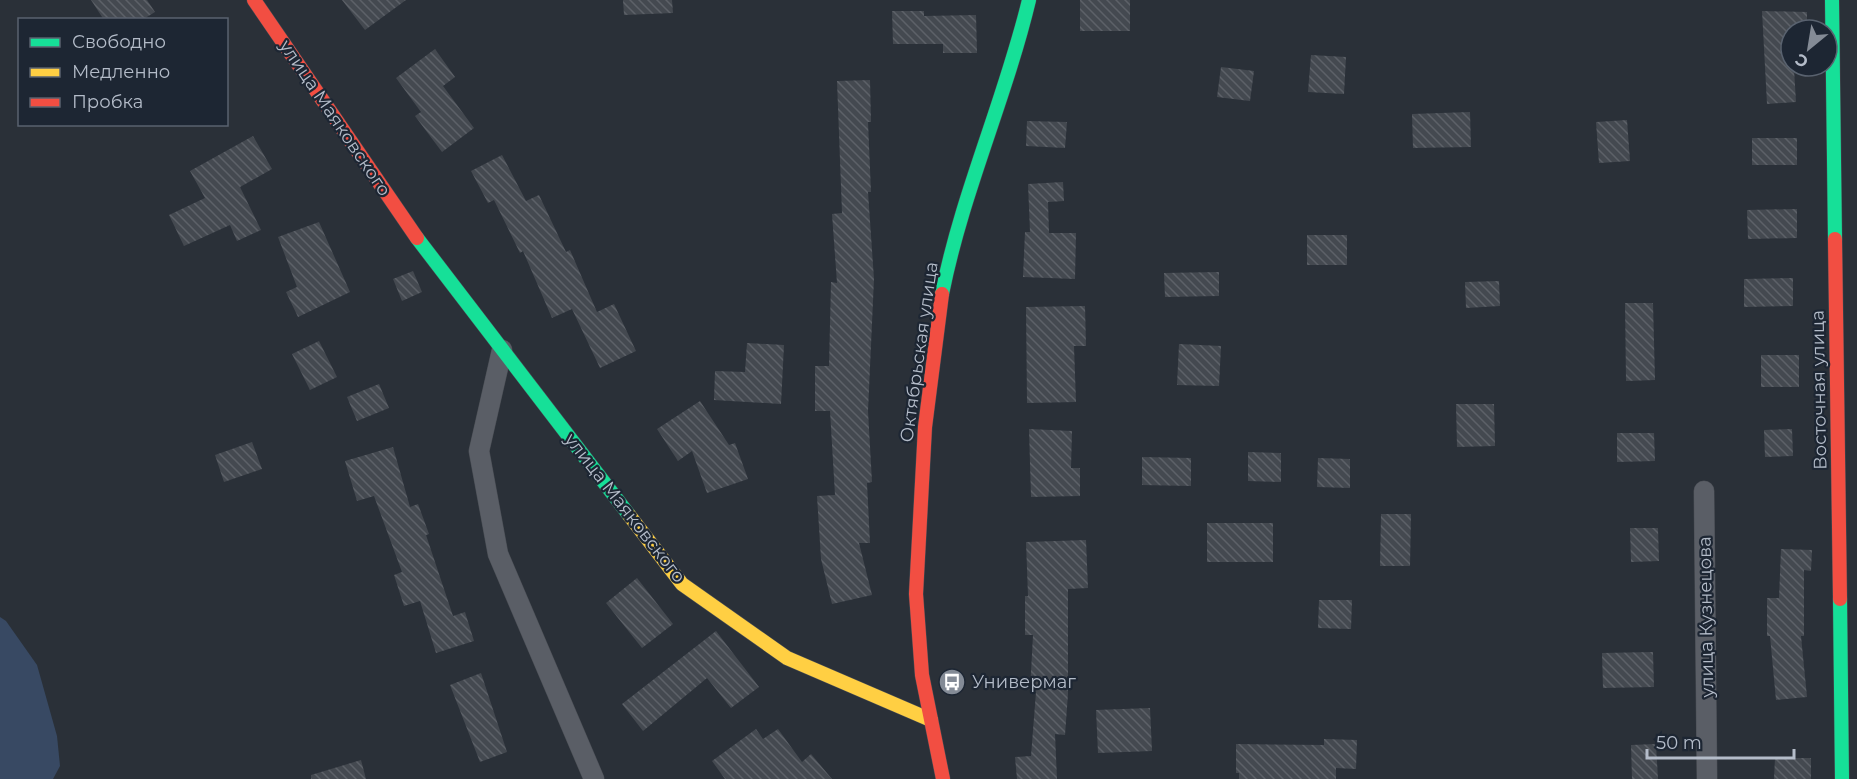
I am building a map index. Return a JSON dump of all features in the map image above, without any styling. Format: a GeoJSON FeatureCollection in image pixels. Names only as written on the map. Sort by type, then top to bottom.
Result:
{"type":"FeatureCollection","features":[{"type":"Feature","properties":{"kind":"street","name":"улица Маяковского"},"geometry":{"type":"LineString","coordinates":[[254,0],[428,254],[682,584],[787,658],[931,720]]}},
{"type":"Feature","properties":{"kind":"street","name":"Октябрьская улица"},"geometry":{"type":"LineString","coordinates":[[944,779],[931,720],[918,640],[916,597],[918,509],[929,379],[953,245],[967,192],[1022,34],[1029,0]]}},
{"type":"Feature","properties":{"kind":"street","name":"Восточная улица"},"geometry":{"type":"LineString","coordinates":[[1832,0],[1842,779]]}},
{"type":"Feature","properties":{"kind":"street"},"geometry":{"type":"LineString","coordinates":[[502,351],[479,451],[498,554],[594,779]]}},
{"type":"Feature","properties":{"kind":"street","name":"улица Кузнецова"},"geometry":{"type":"LineString","coordinates":[[1704,491],[1707,779]]}},
{"type":"Feature","properties":{"kind":"water"},"geometry":{"type":"Polygon","coordinates":[[[0,617],[6,621],[37,665],[57,736],[60,766],[53,779],[0,779],[0,617]]]}},
{"type":"Feature","properties":{"kind":"building"},"geometry":{"type":"Polygon","coordinates":[[[91,0],[147,0],[155,12],[145,18],[103,18],[91,0]]]}},
{"type":"Feature","properties":{"kind":"building"},"geometry":{"type":"Polygon","coordinates":[[[342,0],[406,0],[365,30],[342,0]]]}},
{"type":"Feature","properties":{"kind":"building"},"geometry":{"type":"Polygon","coordinates":[[[623,0],[672,0],[673,13],[624,15],[623,0]]]}},
{"type":"Feature","properties":{"kind":"building"},"geometry":{"type":"Polygon","coordinates":[[[1080,0],[1130,0],[1130,31],[1080,31],[1080,0]]]}},
{"type":"Feature","properties":{"kind":"building"},"geometry":{"type":"Polygon","coordinates":[[[892,11],[924,11],[924,16],[976,15],[977,53],[943,53],[943,44],[893,44],[892,11]]]}},
{"type":"Feature","properties":{"kind":"building"},"geometry":{"type":"Polygon","coordinates":[[[1762,11],[1807,12],[1807,18],[1779,18],[1779,78],[1795,78],[1796,102],[1767,104],[1762,11]]]}},
{"type":"Feature","properties":{"kind":"building"},"geometry":{"type":"Polygon","coordinates":[[[435,49],[455,77],[443,86],[474,128],[442,152],[415,116],[421,112],[396,78],[435,49]]]}},
{"type":"Feature","properties":{"kind":"building"},"geometry":{"type":"Polygon","coordinates":[[[1311,55],[1346,57],[1344,94],[1308,92],[1311,55]]]}},
{"type":"Feature","properties":{"kind":"building"},"geometry":{"type":"Polygon","coordinates":[[[1221,67],[1254,71],[1250,101],[1217,97],[1221,67]]]}},
{"type":"Feature","properties":{"kind":"building"},"geometry":{"type":"Polygon","coordinates":[[[870,80],[871,122],[868,122],[871,192],[868,192],[874,279],[868,411],[872,482],[867,483],[870,543],[859,543],[872,595],[832,604],[821,559],[817,496],[835,495],[830,411],[815,411],[815,366],[829,366],[831,282],[837,283],[832,214],[842,213],[837,81],[870,80]]]}},
{"type":"Feature","properties":{"kind":"building"},"geometry":{"type":"Polygon","coordinates":[[[1470,112],[1471,147],[1413,148],[1412,114],[1470,112]]]}},
{"type":"Feature","properties":{"kind":"building"},"geometry":{"type":"Polygon","coordinates":[[[1627,120],[1630,161],[1599,163],[1596,122],[1627,120]]]}},
{"type":"Feature","properties":{"kind":"building"},"geometry":{"type":"Polygon","coordinates":[[[1027,121],[1067,122],[1065,148],[1026,146],[1027,121]]]}},
{"type":"Feature","properties":{"kind":"building"},"geometry":{"type":"Polygon","coordinates":[[[253,136],[272,169],[240,187],[261,230],[237,241],[230,225],[184,246],[169,215],[205,198],[190,171],[253,136]]]}},
{"type":"Feature","properties":{"kind":"building"},"geometry":{"type":"Polygon","coordinates":[[[1752,138],[1797,138],[1797,165],[1752,165],[1752,138]]]}},
{"type":"Feature","properties":{"kind":"building"},"geometry":{"type":"Polygon","coordinates":[[[502,155],[526,201],[539,195],[566,252],[570,250],[597,312],[614,304],[636,351],[600,368],[572,309],[552,318],[523,251],[520,253],[494,200],[488,203],[471,171],[502,155]]]}},
{"type":"Feature","properties":{"kind":"building"},"geometry":{"type":"Polygon","coordinates":[[[1063,182],[1064,201],[1048,202],[1049,233],[1076,233],[1075,279],[1023,277],[1025,232],[1030,232],[1028,184],[1063,182]]]}},
{"type":"Feature","properties":{"kind":"building"},"geometry":{"type":"Polygon","coordinates":[[[1797,209],[1797,238],[1748,239],[1747,210],[1797,209]]]}},
{"type":"Feature","properties":{"kind":"building"},"geometry":{"type":"Polygon","coordinates":[[[319,222],[350,292],[298,317],[286,292],[297,287],[278,237],[319,222]]]}},
{"type":"Feature","properties":{"kind":"building"},"geometry":{"type":"Polygon","coordinates":[[[1307,235],[1347,235],[1347,265],[1307,265],[1307,235]]]}},
{"type":"Feature","properties":{"kind":"building"},"geometry":{"type":"Polygon","coordinates":[[[413,271],[422,292],[402,301],[393,279],[413,271]]]}},
{"type":"Feature","properties":{"kind":"building"},"geometry":{"type":"Polygon","coordinates":[[[1219,272],[1219,296],[1165,297],[1164,273],[1219,272]]]}},
{"type":"Feature","properties":{"kind":"building"},"geometry":{"type":"Polygon","coordinates":[[[1793,278],[1793,306],[1744,307],[1744,279],[1793,278]]]}},
{"type":"Feature","properties":{"kind":"building"},"geometry":{"type":"Polygon","coordinates":[[[1499,281],[1500,306],[1466,308],[1465,282],[1499,281]]]}},
{"type":"Feature","properties":{"kind":"building"},"geometry":{"type":"Polygon","coordinates":[[[1625,303],[1653,303],[1655,380],[1626,381],[1625,303]]]}},
{"type":"Feature","properties":{"kind":"building"},"geometry":{"type":"Polygon","coordinates":[[[1085,306],[1086,346],[1074,346],[1076,402],[1027,403],[1026,307],[1085,306]]]}},
{"type":"Feature","properties":{"kind":"building"},"geometry":{"type":"Polygon","coordinates":[[[319,341],[337,377],[310,390],[292,354],[319,341]]]}},
{"type":"Feature","properties":{"kind":"building"},"geometry":{"type":"Polygon","coordinates":[[[747,343],[784,345],[781,404],[714,400],[715,371],[745,372],[747,343]]]}},
{"type":"Feature","properties":{"kind":"building"},"geometry":{"type":"Polygon","coordinates":[[[1179,344],[1221,346],[1219,386],[1177,385],[1179,344]]]}},
{"type":"Feature","properties":{"kind":"building"},"geometry":{"type":"Polygon","coordinates":[[[1761,355],[1799,355],[1799,387],[1761,387],[1761,355]]]}},
{"type":"Feature","properties":{"kind":"building"},"geometry":{"type":"Polygon","coordinates":[[[379,384],[389,408],[357,421],[347,397],[379,384]]]}},
{"type":"Feature","properties":{"kind":"building"},"geometry":{"type":"Polygon","coordinates":[[[700,401],[729,445],[735,443],[748,479],[707,493],[692,451],[678,461],[657,429],[700,401]]]}},
{"type":"Feature","properties":{"kind":"building"},"geometry":{"type":"Polygon","coordinates":[[[1456,404],[1494,404],[1495,446],[1457,447],[1456,404]]]}},
{"type":"Feature","properties":{"kind":"building"},"geometry":{"type":"Polygon","coordinates":[[[1029,429],[1072,431],[1071,468],[1080,468],[1080,496],[1031,497],[1029,429]]]}},
{"type":"Feature","properties":{"kind":"building"},"geometry":{"type":"Polygon","coordinates":[[[1792,429],[1793,456],[1765,457],[1764,430],[1792,429]]]}},
{"type":"Feature","properties":{"kind":"building"},"geometry":{"type":"Polygon","coordinates":[[[1617,433],[1654,433],[1655,461],[1617,462],[1617,433]]]}},
{"type":"Feature","properties":{"kind":"building"},"geometry":{"type":"Polygon","coordinates":[[[252,442],[262,469],[224,482],[215,455],[252,442]]]}},
{"type":"Feature","properties":{"kind":"building"},"geometry":{"type":"Polygon","coordinates":[[[393,447],[410,507],[418,504],[429,534],[426,535],[453,616],[465,612],[474,641],[436,653],[420,601],[404,606],[394,575],[402,572],[374,496],[357,501],[345,461],[393,447]]]}},
{"type":"Feature","properties":{"kind":"building"},"geometry":{"type":"Polygon","coordinates":[[[1248,452],[1281,453],[1281,482],[1248,481],[1248,452]]]}},
{"type":"Feature","properties":{"kind":"building"},"geometry":{"type":"Polygon","coordinates":[[[1142,457],[1191,458],[1191,486],[1142,485],[1142,457]]]}},
{"type":"Feature","properties":{"kind":"building"},"geometry":{"type":"Polygon","coordinates":[[[1318,458],[1350,459],[1350,488],[1317,487],[1318,458]]]}},
{"type":"Feature","properties":{"kind":"building"},"geometry":{"type":"Polygon","coordinates":[[[1381,514],[1411,514],[1410,566],[1380,566],[1381,514]]]}},
{"type":"Feature","properties":{"kind":"building"},"geometry":{"type":"Polygon","coordinates":[[[1207,523],[1273,523],[1273,562],[1207,562],[1207,523]]]}},
{"type":"Feature","properties":{"kind":"building"},"geometry":{"type":"Polygon","coordinates":[[[1630,528],[1658,528],[1659,561],[1631,562],[1630,528]]]}},
{"type":"Feature","properties":{"kind":"building"},"geometry":{"type":"Polygon","coordinates":[[[1086,540],[1088,588],[1068,589],[1068,694],[1065,735],[1055,734],[1057,779],[1017,779],[1015,757],[1031,756],[1036,692],[1030,691],[1033,635],[1025,635],[1025,596],[1028,596],[1026,542],[1086,540]]]}},
{"type":"Feature","properties":{"kind":"building"},"geometry":{"type":"Polygon","coordinates":[[[1781,549],[1812,550],[1811,571],[1804,570],[1804,636],[1801,636],[1807,697],[1776,700],[1770,636],[1767,636],[1767,598],[1779,598],[1781,549]]]}},
{"type":"Feature","properties":{"kind":"building"},"geometry":{"type":"Polygon","coordinates":[[[637,578],[673,624],[642,648],[606,603],[637,578]]]}},
{"type":"Feature","properties":{"kind":"building"},"geometry":{"type":"Polygon","coordinates":[[[1319,600],[1352,600],[1351,629],[1318,628],[1319,600]]]}},
{"type":"Feature","properties":{"kind":"building"},"geometry":{"type":"Polygon","coordinates":[[[716,631],[759,687],[731,708],[707,678],[643,731],[622,704],[716,631]]]}},
{"type":"Feature","properties":{"kind":"building"},"geometry":{"type":"Polygon","coordinates":[[[1653,652],[1654,687],[1603,688],[1602,653],[1653,652]]]}},
{"type":"Feature","properties":{"kind":"building"},"geometry":{"type":"Polygon","coordinates":[[[481,673],[507,752],[480,762],[450,685],[481,673]]]}},
{"type":"Feature","properties":{"kind":"building"},"geometry":{"type":"Polygon","coordinates":[[[1150,708],[1152,751],[1098,753],[1096,710],[1150,708]]]}},
{"type":"Feature","properties":{"kind":"building"},"geometry":{"type":"Polygon","coordinates":[[[756,729],[763,739],[778,729],[802,762],[811,754],[832,779],[725,779],[712,761],[756,729]]]}},
{"type":"Feature","properties":{"kind":"building"},"geometry":{"type":"Polygon","coordinates":[[[1324,739],[1357,740],[1356,769],[1336,768],[1336,779],[1239,779],[1239,773],[1236,773],[1236,744],[1324,745],[1324,739]]]}},
{"type":"Feature","properties":{"kind":"building"},"geometry":{"type":"Polygon","coordinates":[[[1656,744],[1658,779],[1632,779],[1631,745],[1656,744]]]}},
{"type":"Feature","properties":{"kind":"building"},"geometry":{"type":"Polygon","coordinates":[[[1775,758],[1811,758],[1811,779],[1774,779],[1775,758]]]}},
{"type":"Feature","properties":{"kind":"building"},"geometry":{"type":"Polygon","coordinates":[[[361,760],[366,779],[311,779],[311,775],[361,760]]]}},
{"type":"Feature","properties":{"kind":"traffic: fast"},"geometry":{"type":"LineString","coordinates":[[942,294],[950,256],[1029,0]]}},
{"type":"Feature","properties":{"kind":"traffic: fast"},"geometry":{"type":"LineString","coordinates":[[1832,0],[1835,239]]}},
{"type":"Feature","properties":{"kind":"traffic: fast"},"geometry":{"type":"LineString","coordinates":[[417,238],[629,515]]}},
{"type":"Feature","properties":{"kind":"traffic: fast"},"geometry":{"type":"LineString","coordinates":[[1840,599],[1842,779]]}},
{"type":"Feature","properties":{"kind":"traffic: slow"},"geometry":{"type":"LineString","coordinates":[[629,515],[682,584],[787,658],[931,720]]}},
{"type":"Feature","properties":{"kind":"traffic: jam"},"geometry":{"type":"LineString","coordinates":[[254,0],[417,238]]}},
{"type":"Feature","properties":{"kind":"traffic: jam"},"geometry":{"type":"LineString","coordinates":[[1835,239],[1840,599]]}},
{"type":"Feature","properties":{"kind":"traffic: jam"},"geometry":{"type":"LineString","coordinates":[[942,294],[925,427],[916,594],[922,675],[943,779]]}},
{"type":"Feature","properties":{"kind":"place","name":"Универмаг"},"geometry":{"type":"Point","coordinates":[952,682]}}]}
